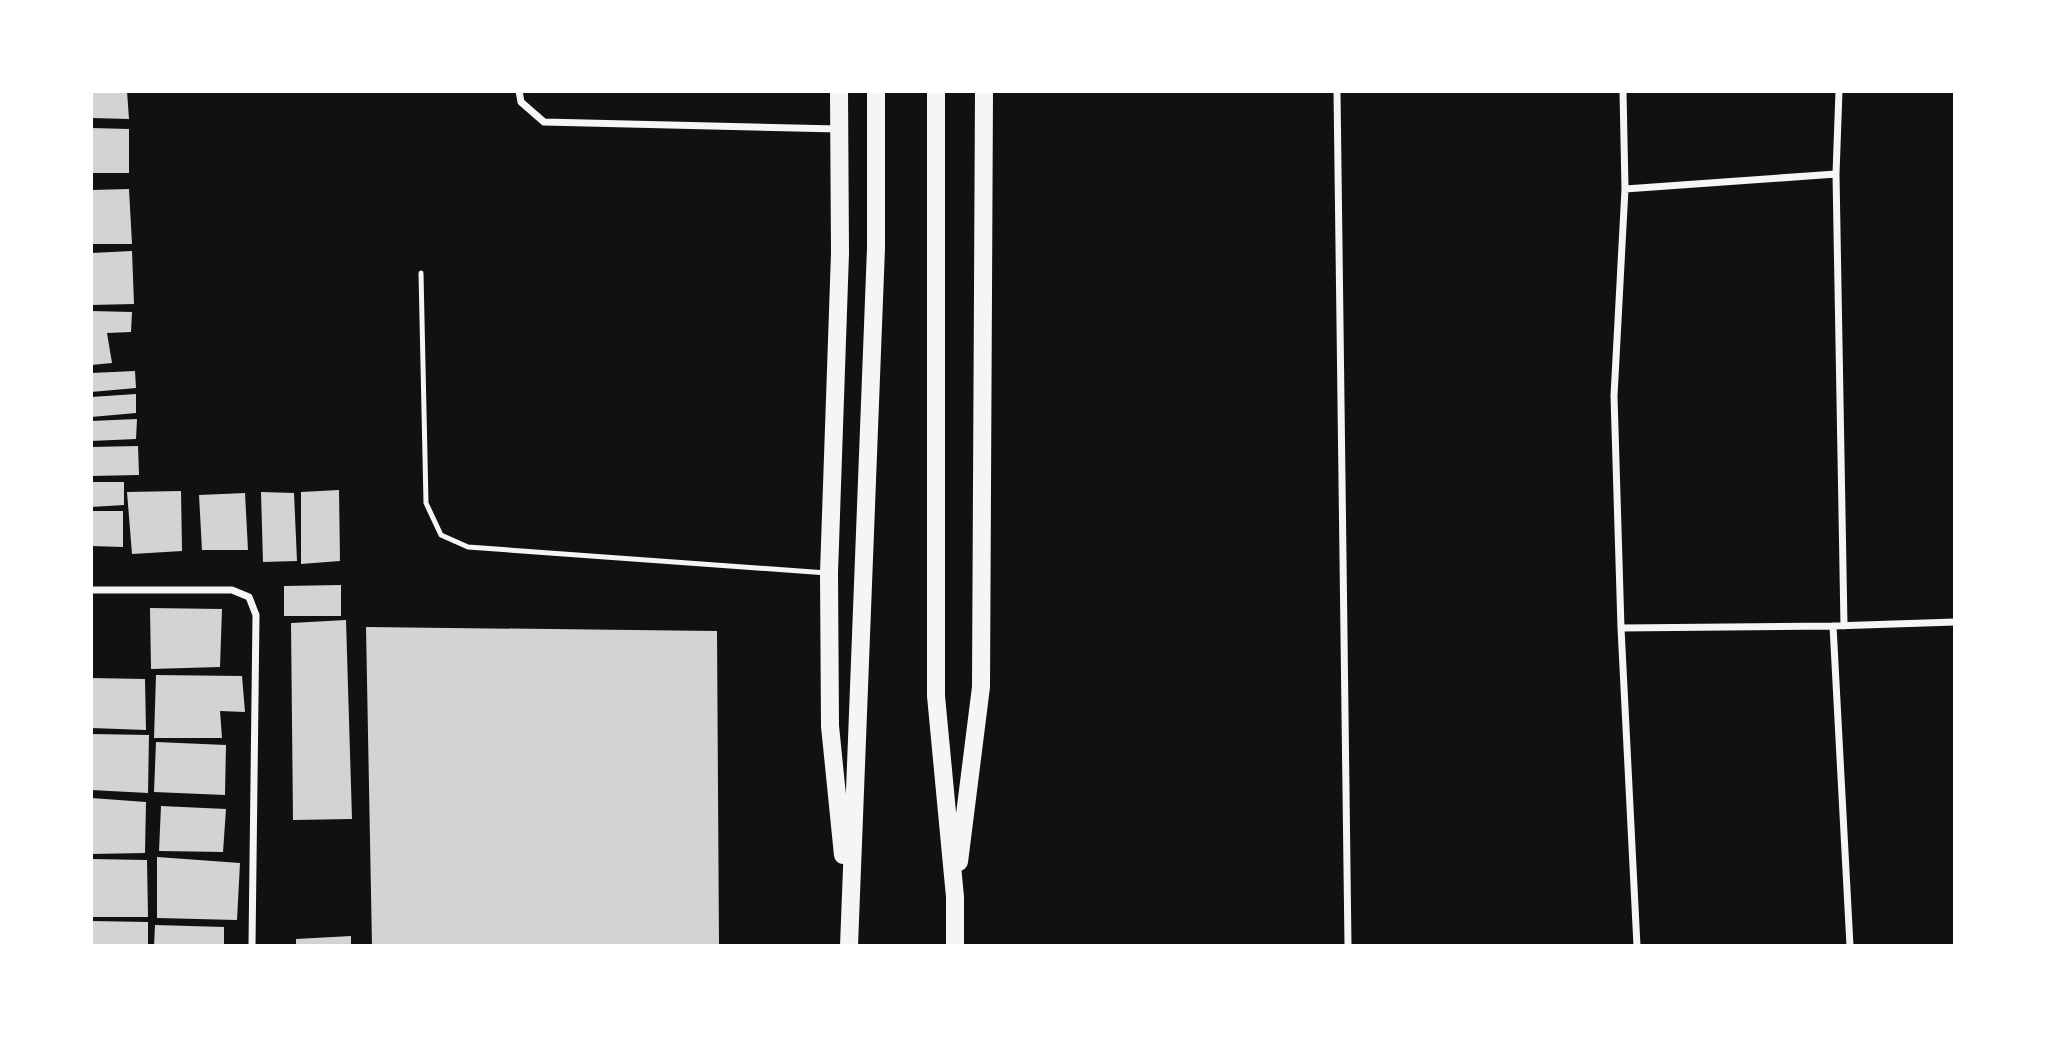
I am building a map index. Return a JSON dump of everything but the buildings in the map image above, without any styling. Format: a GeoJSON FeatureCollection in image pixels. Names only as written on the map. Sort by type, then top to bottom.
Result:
{"type":"FeatureCollection","features":[{"type":"Feature","properties":{"kind":"main road"},"geometry":{"type":"LineString","coordinates":[[839,91],[840,253],[829,573],[830,726],[849,918]]}},
{"type":"Feature","properties":{"kind":"main road"},"geometry":{"type":"LineString","coordinates":[[849,946],[877,248],[876,91]]}},
{"type":"Feature","properties":{"kind":"main road"},"geometry":{"type":"LineString","coordinates":[[936,91],[936,696],[955,897],[955,946]]}},
{"type":"Feature","properties":{"kind":"main road"},"geometry":{"type":"LineString","coordinates":[[955,897],[981,687],[984,91]]}},
{"type":"Feature","properties":{"kind":"street"},"geometry":{"type":"LineString","coordinates":[[519,91],[521,102],[544,121],[839,129]]}},
{"type":"Feature","properties":{"kind":"street"},"geometry":{"type":"LineString","coordinates":[[1337,91],[1348,946]]}},
{"type":"Feature","properties":{"kind":"street"},"geometry":{"type":"LineString","coordinates":[[1623,91],[1625,189],[1614,396],[1621,628],[1637,946]]}},
{"type":"Feature","properties":{"kind":"street"},"geometry":{"type":"LineString","coordinates":[[1839,91],[1836,174],[1844,626]]}},
{"type":"Feature","properties":{"kind":"street"},"geometry":{"type":"LineString","coordinates":[[1625,189],[1836,174]]}},
{"type":"Feature","properties":{"kind":"street"},"geometry":{"type":"LineString","coordinates":[[91,590],[232,590],[249,597],[256,615],[252,946]]}},
{"type":"Feature","properties":{"kind":"street"},"geometry":{"type":"LineString","coordinates":[[1621,628],[1955,622]]}},
{"type":"Feature","properties":{"kind":"street"},"geometry":{"type":"LineString","coordinates":[[1833,626],[1850,946]]}},
{"type":"Feature","properties":{"kind":"lane"},"geometry":{"type":"LineString","coordinates":[[421,273],[426,503],[442,535],[468,547],[829,573]]}}]}
